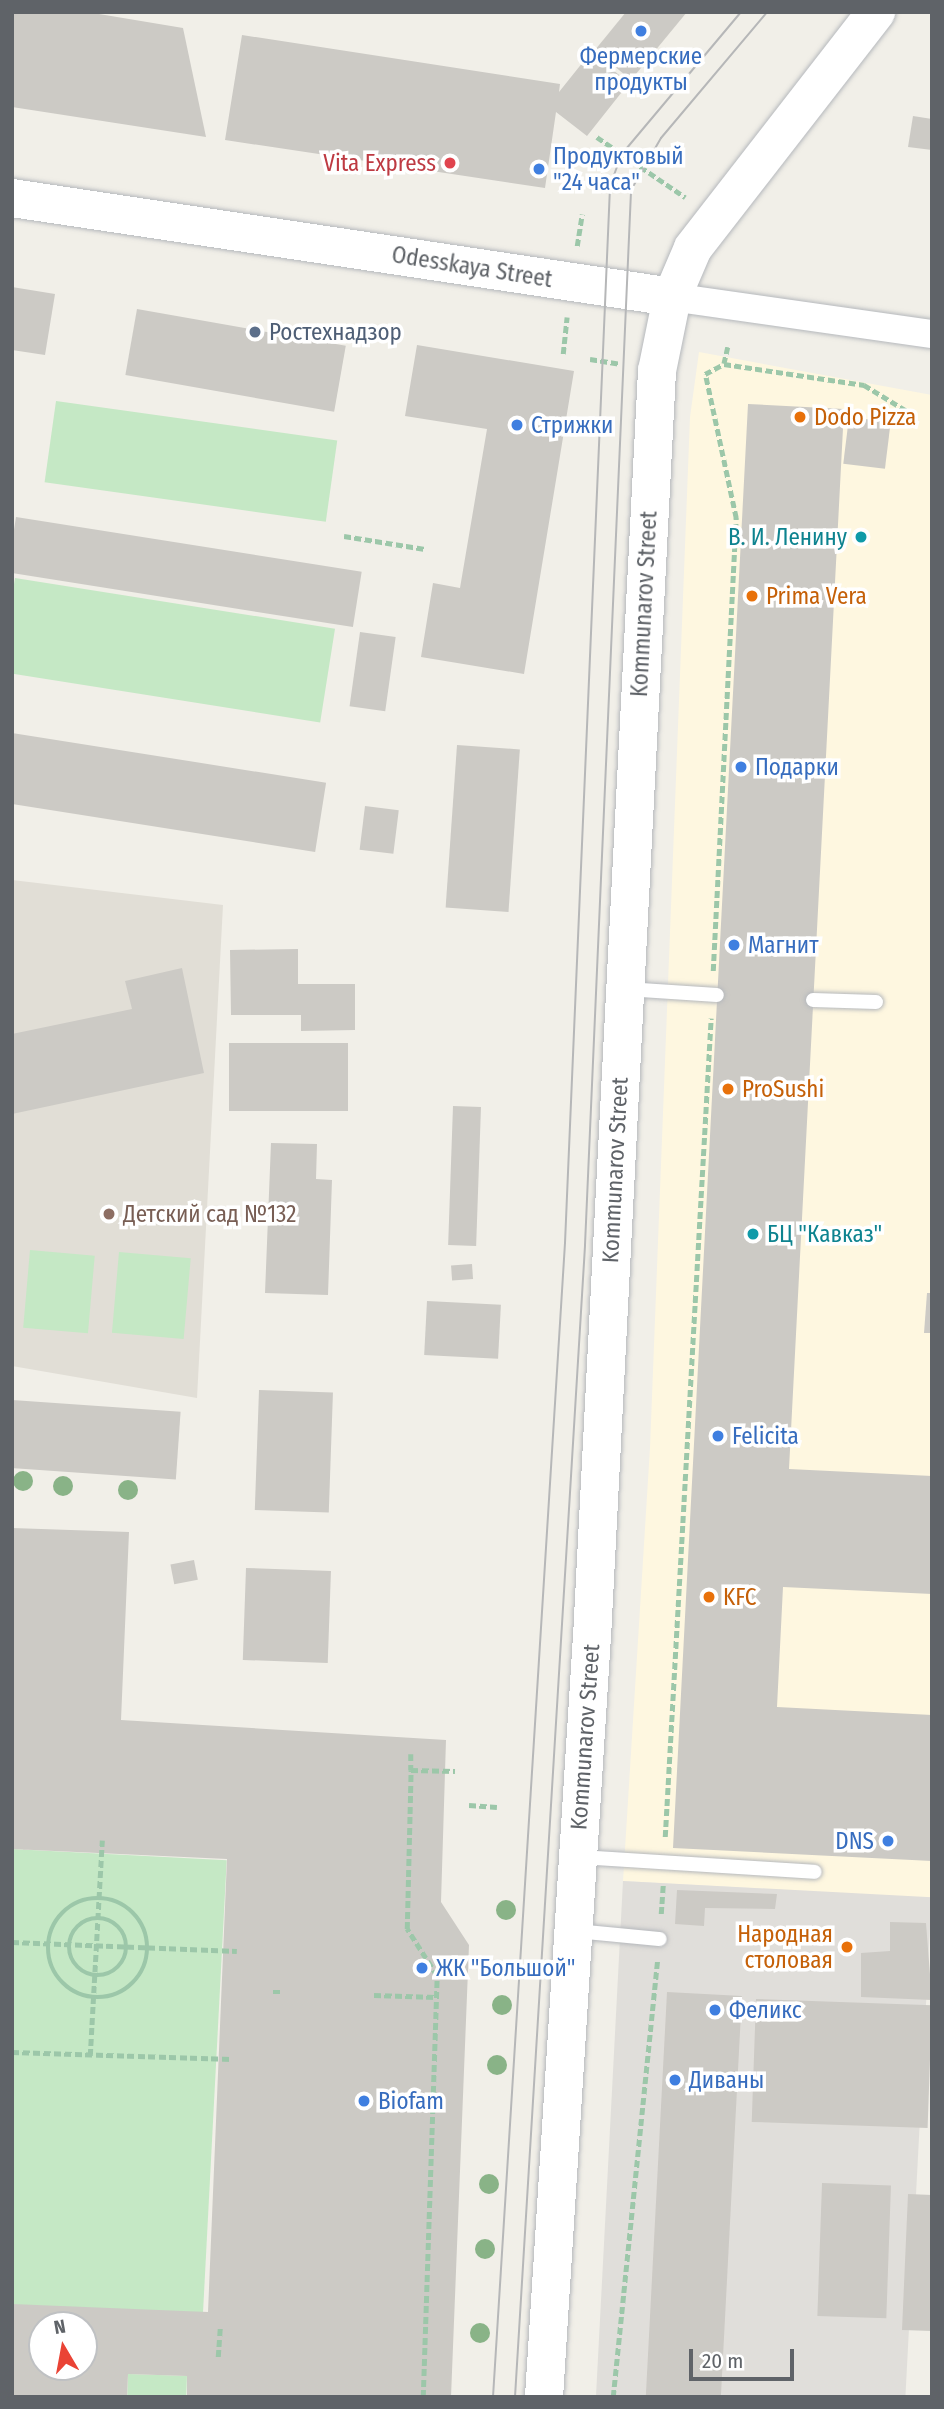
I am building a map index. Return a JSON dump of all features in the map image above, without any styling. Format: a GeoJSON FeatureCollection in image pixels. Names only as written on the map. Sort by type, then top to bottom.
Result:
{"type":"FeatureCollection","features":[{"type":"Feature","properties":{"kind":"main road","name":"Kommunarov Street"},"geometry":{"type":"LineString","coordinates":[[544,2397],[573,1931],[657,371],[672,297],[714,215],[876,12]]}},
{"type":"Feature","properties":{"kind":"main road","name":"Odesskaya Street"},"geometry":{"type":"LineString","coordinates":[[12,198],[672,297]]}},
{"type":"Feature","properties":{"kind":"street","name":"Odesskaya Street"},"geometry":{"type":"LineString","coordinates":[[672,297],[932,334]]}},
{"type":"Feature","properties":{"kind":"lane"},"geometry":{"type":"LineString","coordinates":[[625,989],[715,995]]}},
{"type":"Feature","properties":{"kind":"lane"},"geometry":{"type":"LineString","coordinates":[[813,1000],[876,1002]]}},
{"type":"Feature","properties":{"kind":"lane"},"geometry":{"type":"LineString","coordinates":[[577,1857],[815,1872]]}},
{"type":"Feature","properties":{"kind":"lane"},"geometry":{"type":"LineString","coordinates":[[573,1931],[660,1939]]}},
{"type":"Feature","properties":{"kind":"path"},"geometry":{"type":"LineString","coordinates":[[597,136],[714,215]]}},
{"type":"Feature","properties":{"kind":"path"},"geometry":{"type":"LineString","coordinates":[[724,364],[728,347]]}},
{"type":"Feature","properties":{"kind":"path"},"geometry":{"type":"LineString","coordinates":[[612,2397],[660,1939],[715,995],[736,518],[705,374],[724,364],[864,385],[907,411]]}},
{"type":"Feature","properties":{"kind":"path"},"geometry":{"type":"LineString","coordinates":[[344,536],[425,549]]}},
{"type":"Feature","properties":{"kind":"path"},"geometry":{"type":"LineString","coordinates":[[411,1754],[407,1929],[437,1976],[423,2397]]}},
{"type":"Feature","properties":{"kind":"path"},"geometry":{"type":"LineString","coordinates":[[411,1770],[455,1771]]}},
{"type":"Feature","properties":{"kind":"path"},"geometry":{"type":"LineString","coordinates":[[469,1805],[497,1807]]}},
{"type":"Feature","properties":{"kind":"path"},"geometry":{"type":"LineString","coordinates":[[90,2056],[102,1840]]}},
{"type":"Feature","properties":{"kind":"path"},"geometry":{"type":"LineString","coordinates":[[99,1898],[131,1910],[147,1948],[134,1983],[116,1995],[94,1998],[60,1981],[48,1944],[66,1909],[99,1898]]}},
{"type":"Feature","properties":{"kind":"path"},"geometry":{"type":"LineString","coordinates":[[98,1919],[121,1930],[126,1947],[115,1970],[96,1976],[74,1963],[69,1944],[82,1923],[98,1919]]}},
{"type":"Feature","properties":{"kind":"path"},"geometry":{"type":"LineString","coordinates":[[12,1942],[237,1951]]}},
{"type":"Feature","properties":{"kind":"path"},"geometry":{"type":"LineString","coordinates":[[273,1992],[282,1992]]}},
{"type":"Feature","properties":{"kind":"path"},"geometry":{"type":"LineString","coordinates":[[374,1995],[436,1997]]}},
{"type":"Feature","properties":{"kind":"path"},"geometry":{"type":"LineString","coordinates":[[12,2052],[232,2059]]}},
{"type":"Feature","properties":{"kind":"path"},"geometry":{"type":"LineString","coordinates":[[218,2357],[220,2327]]}},
{"type":"Feature","properties":{"kind":"shaded area"},"geometry":{"type":"Polygon","coordinates":[[[699,352],[932,395],[932,1898],[623,1881],[650,1448],[690,417],[699,352]]]}},
{"type":"Feature","properties":{"kind":"shaded area","name":"Детский сад №132"},"geometry":{"type":"Polygon","coordinates":[[[12,880],[223,905],[197,1398],[12,1366],[12,880]]]}},
{"type":"Feature","properties":{"kind":"shaded area"},"geometry":{"type":"Polygon","coordinates":[[[623,1881],[932,1897],[905,2397],[596,2397],[623,1881]]]}},
{"type":"Feature","properties":{"kind":"green space"},"geometry":{"type":"Polygon","coordinates":[[[56,401],[337,441],[326,522],[45,482],[56,401]]]}},
{"type":"Feature","properties":{"kind":"green space"},"geometry":{"type":"Polygon","coordinates":[[[15,578],[335,629],[320,723],[12,674],[12,597],[15,578]]]}},
{"type":"Feature","properties":{"kind":"green space"},"geometry":{"type":"Polygon","coordinates":[[[30,1250],[95,1256],[88,1333],[23,1328],[30,1250]]]}},
{"type":"Feature","properties":{"kind":"green space"},"geometry":{"type":"Polygon","coordinates":[[[119,1252],[191,1258],[184,1339],[112,1333],[119,1252]]]}},
{"type":"Feature","properties":{"kind":"green space"},"geometry":{"type":"Polygon","coordinates":[[[12,1849],[227,1860],[203,2315],[12,2305],[12,1849]]]}},
{"type":"Feature","properties":{"kind":"green space"},"geometry":{"type":"Polygon","coordinates":[[[128,2374],[187,2376],[186,2397],[127,2397],[128,2374]]]}},
{"type":"Feature","properties":{"kind":"building"},"geometry":{"type":"Polygon","coordinates":[[[12,12],[87,12],[183,28],[206,137],[12,107],[12,12]]]}},
{"type":"Feature","properties":{"kind":"building","name":"Фермерские продукты"},"geometry":{"type":"Polygon","coordinates":[[[626,12],[687,12],[631,80],[595,50],[626,12]]]}},
{"type":"Feature","properties":{"kind":"building"},"geometry":{"type":"Polygon","coordinates":[[[242,35],[560,84],[559,92],[591,52],[629,83],[587,136],[556,112],[545,188],[225,140],[242,35]]]}},
{"type":"Feature","properties":{"kind":"building"},"geometry":{"type":"Polygon","coordinates":[[[913,116],[932,119],[932,150],[908,147],[913,116]]]}},
{"type":"Feature","properties":{"kind":"building"},"geometry":{"type":"Polygon","coordinates":[[[12,287],[55,294],[45,355],[12,350],[12,287]]]}},
{"type":"Feature","properties":{"kind":"building"},"geometry":{"type":"Polygon","coordinates":[[[137,309],[346,346],[334,412],[125,375],[137,309]]]}},
{"type":"Feature","properties":{"kind":"building"},"geometry":{"type":"Polygon","coordinates":[[[417,345],[574,371],[524,674],[421,657],[433,583],[460,588],[487,429],[405,416],[417,345]]]}},
{"type":"Feature","properties":{"kind":"building","name":"БЦ \"Кавказ\""},"geometry":{"type":"Polygon","coordinates":[[[748,404],[844,409],[789,1469],[932,1476],[932,1594],[783,1587],[777,1707],[932,1715],[932,1861],[673,1848],[748,404]]]}},
{"type":"Feature","properties":{"kind":"building"},"geometry":{"type":"Polygon","coordinates":[[[849,417],[891,422],[885,469],[843,464],[849,417]]]}},
{"type":"Feature","properties":{"kind":"building"},"geometry":{"type":"Polygon","coordinates":[[[16,517],[362,572],[353,627],[12,573],[12,542],[16,517]]]}},
{"type":"Feature","properties":{"kind":"building"},"geometry":{"type":"Polygon","coordinates":[[[360,632],[396,637],[385,711],[350,706],[360,632]]]}},
{"type":"Feature","properties":{"kind":"building"},"geometry":{"type":"Polygon","coordinates":[[[12,733],[326,783],[315,852],[12,804],[12,733]]]}},
{"type":"Feature","properties":{"kind":"building"},"geometry":{"type":"Polygon","coordinates":[[[457,745],[520,749],[508,912],[446,908],[457,745]]]}},
{"type":"Feature","properties":{"kind":"building"},"geometry":{"type":"Polygon","coordinates":[[[365,806],[399,810],[393,854],[360,850],[365,806]]]}},
{"type":"Feature","properties":{"kind":"building"},"geometry":{"type":"Polygon","coordinates":[[[298,949],[298,984],[355,984],[355,1030],[301,1031],[301,1015],[231,1015],[230,950],[298,949]]]}},
{"type":"Feature","properties":{"kind":"building"},"geometry":{"type":"Polygon","coordinates":[[[182,968],[204,1073],[12,1114],[12,1034],[132,1009],[125,981],[182,968]]]}},
{"type":"Feature","properties":{"kind":"building"},"geometry":{"type":"Polygon","coordinates":[[[229,1043],[348,1043],[348,1111],[229,1111],[229,1043]]]}},
{"type":"Feature","properties":{"kind":"building"},"geometry":{"type":"Polygon","coordinates":[[[453,1106],[481,1107],[476,1246],[448,1245],[453,1106]]]}},
{"type":"Feature","properties":{"kind":"building"},"geometry":{"type":"Polygon","coordinates":[[[271,1143],[317,1144],[316,1179],[332,1180],[328,1295],[265,1293],[271,1143]]]}},
{"type":"Feature","properties":{"kind":"building"},"geometry":{"type":"Polygon","coordinates":[[[472,1264],[473,1279],[452,1280],[451,1265],[472,1264]]]}},
{"type":"Feature","properties":{"kind":"building"},"geometry":{"type":"Polygon","coordinates":[[[927,1293],[932,1293],[932,1333],[924,1333],[927,1293]]]}},
{"type":"Feature","properties":{"kind":"building"},"geometry":{"type":"Polygon","coordinates":[[[427,1301],[501,1305],[498,1359],[424,1355],[427,1301]]]}},
{"type":"Feature","properties":{"kind":"building"},"geometry":{"type":"Polygon","coordinates":[[[259,1390],[333,1393],[329,1513],[255,1510],[259,1390]]]}},
{"type":"Feature","properties":{"kind":"building"},"geometry":{"type":"Polygon","coordinates":[[[12,1400],[181,1412],[176,1480],[12,1468],[12,1400]]]}},
{"type":"Feature","properties":{"kind":"building","name":"ЖК \"Большой\""},"geometry":{"type":"Polygon","coordinates":[[[12,1528],[129,1532],[121,1720],[446,1740],[441,1902],[469,1945],[451,2397],[187,2397],[187,2376],[128,2374],[127,2397],[12,2397],[12,2304],[208,2312],[227,1859],[12,1849],[12,1528]]]}},
{"type":"Feature","properties":{"kind":"building"},"geometry":{"type":"Polygon","coordinates":[[[194,1560],[198,1580],[174,1584],[170,1565],[194,1560]]]}},
{"type":"Feature","properties":{"kind":"building"},"geometry":{"type":"Polygon","coordinates":[[[246,1568],[331,1571],[328,1663],[243,1660],[246,1568]]]}},
{"type":"Feature","properties":{"kind":"building"},"geometry":{"type":"Polygon","coordinates":[[[677,1890],[777,1894],[775,1909],[705,1908],[704,1926],[675,1924],[677,1890]]]}},
{"type":"Feature","properties":{"kind":"building"},"geometry":{"type":"Polygon","coordinates":[[[890,1922],[926,1923],[932,2000],[861,1997],[861,1953],[890,1951],[890,1922]]]}},
{"type":"Feature","properties":{"kind":"building"},"geometry":{"type":"Polygon","coordinates":[[[667,1992],[742,1996],[721,2397],[646,2397],[667,1992]]]}},
{"type":"Feature","properties":{"kind":"building"},"geometry":{"type":"Polygon","coordinates":[[[756,1999],[932,2005],[928,2128],[752,2122],[756,1999]]]}},
{"type":"Feature","properties":{"kind":"building"},"geometry":{"type":"Polygon","coordinates":[[[822,2183],[891,2185],[886,2318],[817,2316],[822,2183]]]}},
{"type":"Feature","properties":{"kind":"building"},"geometry":{"type":"Polygon","coordinates":[[[908,2194],[932,2195],[932,2331],[902,2330],[908,2194]]]}},
{"type":"Feature","properties":{"kind":"tram line"},"geometry":{"type":"LineString","coordinates":[[493,2397],[565,1243],[610,186],[621,155],[741,12]]}},
{"type":"Feature","properties":{"kind":"tram line"},"geometry":{"type":"LineString","coordinates":[[515,2397],[585,1245],[631,190],[661,138],[767,12]]}},
{"type":"Feature","properties":{"kind":"place","name":"Фермерские продукты"},"geometry":{"type":"Point","coordinates":[641,31]}},
{"type":"Feature","properties":{"kind":"place","name":"Vita Express"},"geometry":{"type":"Point","coordinates":[450,163]}},
{"type":"Feature","properties":{"kind":"place","name":"Продуктовый \"24 часа\""},"geometry":{"type":"Point","coordinates":[539,169]}},
{"type":"Feature","properties":{"kind":"place","name":"Ростехнадзор"},"geometry":{"type":"Point","coordinates":[255,332]}},
{"type":"Feature","properties":{"kind":"place","name":"Dodo Pizza"},"geometry":{"type":"Point","coordinates":[800,417]}},
{"type":"Feature","properties":{"kind":"place","name":"Стрижки"},"geometry":{"type":"Point","coordinates":[517,425]}},
{"type":"Feature","properties":{"kind":"place","name":"В. И. Ленину"},"geometry":{"type":"Point","coordinates":[861,537]}},
{"type":"Feature","properties":{"kind":"place","name":"Prima Vera"},"geometry":{"type":"Point","coordinates":[752,596]}},
{"type":"Feature","properties":{"kind":"place","name":"Подарки"},"geometry":{"type":"Point","coordinates":[741,767]}},
{"type":"Feature","properties":{"kind":"place","name":"Магнит"},"geometry":{"type":"Point","coordinates":[734,945]}},
{"type":"Feature","properties":{"kind":"place","name":"ProSushi"},"geometry":{"type":"Point","coordinates":[728,1089]}},
{"type":"Feature","properties":{"kind":"place","name":"Детский сад №132"},"geometry":{"type":"Point","coordinates":[109,1214]}},
{"type":"Feature","properties":{"kind":"place","name":"БЦ \"Кавказ\""},"geometry":{"type":"Point","coordinates":[753,1234]}},
{"type":"Feature","properties":{"kind":"place","name":"Felicita"},"geometry":{"type":"Point","coordinates":[718,1436]}},
{"type":"Feature","properties":{"kind":"place","name":"KFC"},"geometry":{"type":"Point","coordinates":[709,1597]}},
{"type":"Feature","properties":{"kind":"place","name":"DNS"},"geometry":{"type":"Point","coordinates":[888,1841]}},
{"type":"Feature","properties":{"kind":"place","name":"Народная столовая"},"geometry":{"type":"Point","coordinates":[847,1947]}},
{"type":"Feature","properties":{"kind":"place","name":"ЖК \"Большой\""},"geometry":{"type":"Point","coordinates":[422,1968]}},
{"type":"Feature","properties":{"kind":"place","name":"Феликс"},"geometry":{"type":"Point","coordinates":[715,2010]}},
{"type":"Feature","properties":{"kind":"place","name":"Диваны"},"geometry":{"type":"Point","coordinates":[675,2080]}},
{"type":"Feature","properties":{"kind":"place","name":"Biofam"},"geometry":{"type":"Point","coordinates":[364,2101]}}]}
